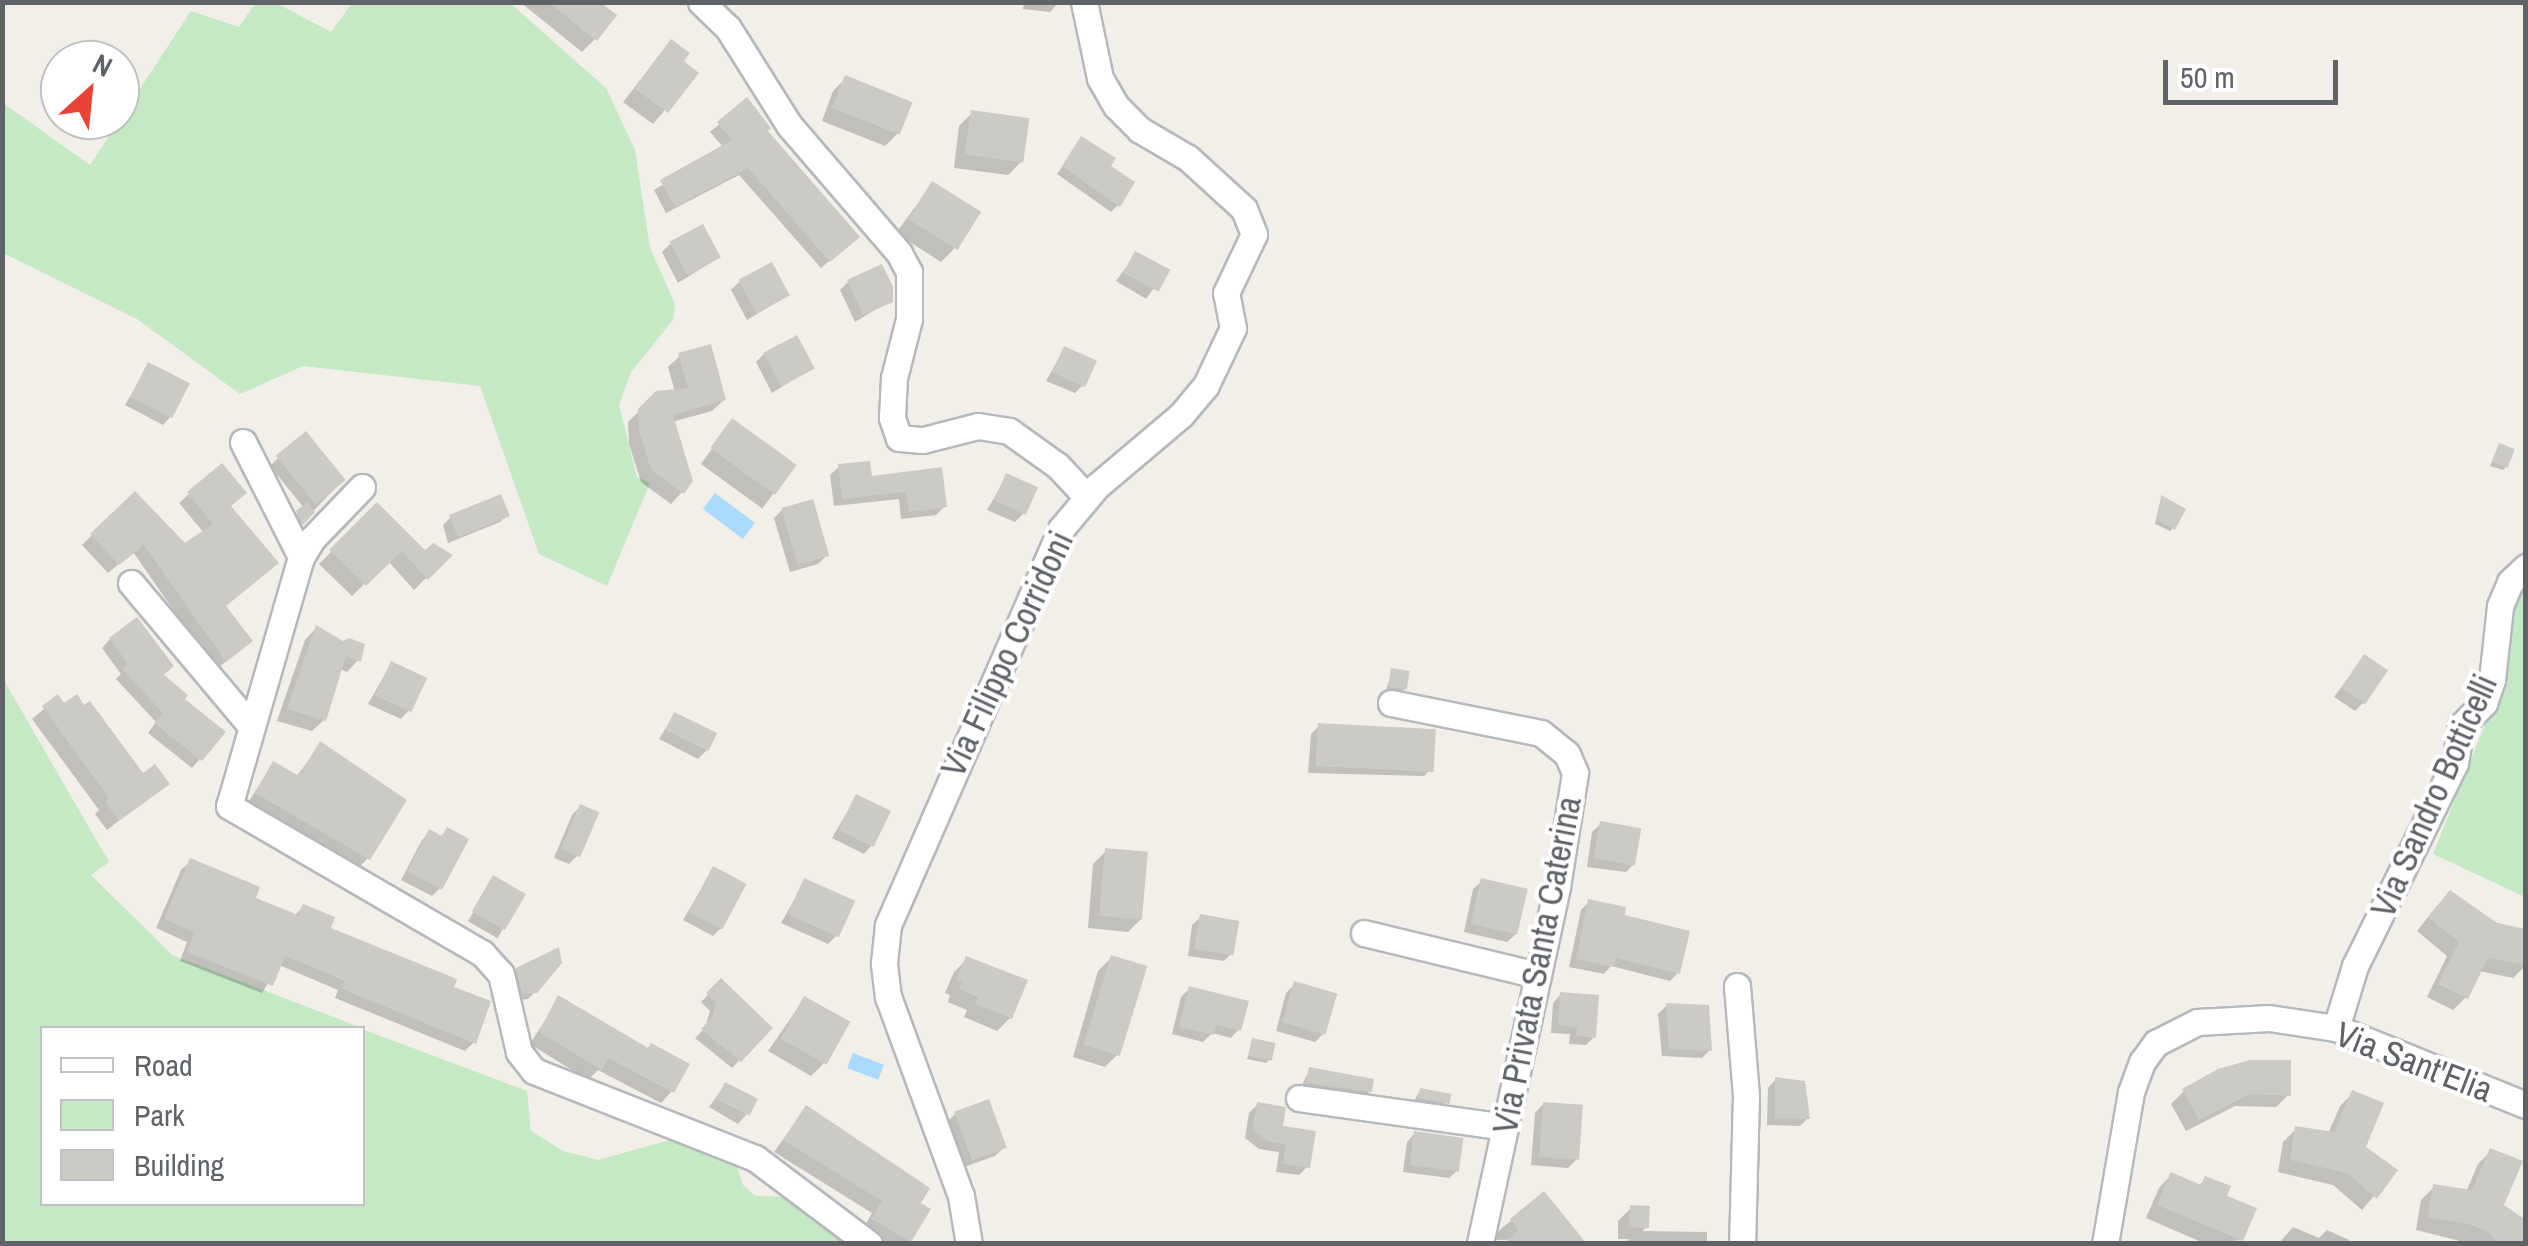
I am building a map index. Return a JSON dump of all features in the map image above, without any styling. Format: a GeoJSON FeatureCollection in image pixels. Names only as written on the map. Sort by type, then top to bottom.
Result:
{"type":"FeatureCollection","features":[{"type":"Feature","properties":{"kind":"street"},"geometry":{"type":"LineString","coordinates":[[702,2],[728,28],[789,124],[899,253],[909,272],[909,319],[894,378],[892,418],[899,438],[922,440],[978,426],[1009,431],[1058,466],[1087,497]]}},
{"type":"Feature","properties":{"kind":"street","name":"Via Filippo Corridoni"},"geometry":{"type":"LineString","coordinates":[[969,1244],[961,1196],[888,998],[884,963],[888,925],[1050,549],[1087,497],[1192,403],[1206,384],[1233,328],[1226,293],[1254,234],[1252,222],[1188,158],[1140,130],[1116,106],[1100,78],[1084,2]]}},
{"type":"Feature","properties":{"kind":"street"},"geometry":{"type":"LineString","coordinates":[[242,442],[301,556]]}},
{"type":"Feature","properties":{"kind":"street"},"geometry":{"type":"LineString","coordinates":[[362,487],[312,539],[301,556],[250,725],[218,801],[482,953],[501,974],[519,1052],[534,1071],[755,1158],[868,1244]]}},
{"type":"Feature","properties":{"kind":"street","name":"Via Sandro Botticelli"},"geometry":{"type":"LineString","coordinates":[[2336,1028],[2355,966],[2455,763],[2461,726],[2484,703],[2492,680],[2500,606],[2510,582],[2526,567]]}},
{"type":"Feature","properties":{"kind":"street"},"geometry":{"type":"LineString","coordinates":[[131,583],[250,725]]}},
{"type":"Feature","properties":{"kind":"street","name":"Via Privata Santa Caterina"},"geometry":{"type":"LineString","coordinates":[[1391,702],[1541,733],[1568,754],[1575,773],[1538,975],[1480,1244]]}},
{"type":"Feature","properties":{"kind":"street"},"geometry":{"type":"LineString","coordinates":[[1364,933],[1538,975]]}},
{"type":"Feature","properties":{"kind":"street"},"geometry":{"type":"LineString","coordinates":[[1738,986],[1746,1096],[1742,1244]]}},
{"type":"Feature","properties":{"kind":"street","name":"Via Sant'Elia"},"geometry":{"type":"LineString","coordinates":[[2105,1244],[2131,1092],[2142,1062],[2156,1043],[2197,1022],[2269,1018],[2336,1028],[2526,1105]]}},
{"type":"Feature","properties":{"kind":"street"},"geometry":{"type":"LineString","coordinates":[[1299,1098],[1505,1127]]}},
{"type":"Feature","properties":{"kind":"green space"},"geometry":{"type":"Polygon","coordinates":[[[256,2],[276,3],[331,32],[352,3],[510,3],[606,88],[635,150],[650,248],[675,304],[673,320],[631,372],[619,405],[637,477],[650,483],[607,586],[539,554],[480,386],[303,366],[240,394],[137,319],[3,253],[3,103],[40,129],[40,140],[55,140],[90,165],[106,140],[140,140],[140,89],[191,11],[239,27],[256,2]]]}},
{"type":"Feature","properties":{"kind":"green space"},"geometry":{"type":"Polygon","coordinates":[[[2525,583],[2525,897],[2433,854],[2486,722],[2503,693],[2512,604],[2525,583]]]}},
{"type":"Feature","properties":{"kind":"green space"},"geometry":{"type":"Polygon","coordinates":[[[2,677],[109,862],[91,875],[172,955],[357,1026],[40,1026],[40,1206],[365,1206],[365,1030],[527,1091],[531,1131],[563,1151],[598,1160],[674,1139],[737,1166],[743,1185],[755,1196],[790,1197],[847,1243],[3,1243],[2,677]]]}},
{"type":"Feature","properties":{"kind":"water"},"geometry":{"type":"Polygon","coordinates":[[[715,493],[755,523],[743,539],[703,509],[715,493]]]}},
{"type":"Feature","properties":{"kind":"water"},"geometry":{"type":"Polygon","coordinates":[[[853,1053],[884,1065],[878,1080],[847,1068],[853,1053]]]}},
{"type":"Feature","properties":{"kind":"building"},"geometry":{"type":"Polygon","coordinates":[[[548,2],[600,2],[617,15],[597,41],[548,2]]]}},
{"type":"Feature","properties":{"kind":"building"},"geometry":{"type":"Polygon","coordinates":[[[671,39],[690,53],[684,61],[699,73],[668,113],[634,88],[671,39]]]}},
{"type":"Feature","properties":{"kind":"building"},"geometry":{"type":"Polygon","coordinates":[[[845,75],[913,102],[900,135],[832,107],[845,75]]]}},
{"type":"Feature","properties":{"kind":"building"},"geometry":{"type":"Polygon","coordinates":[[[747,97],[771,128],[768,131],[860,237],[830,262],[748,168],[675,207],[660,180],[732,140],[717,122],[747,97]]]}},
{"type":"Feature","properties":{"kind":"building"},"geometry":{"type":"Polygon","coordinates":[[[971,110],[1029,118],[1023,163],[965,155],[971,110]]]}},
{"type":"Feature","properties":{"kind":"building"},"geometry":{"type":"Polygon","coordinates":[[[1081,136],[1116,158],[1111,166],[1135,182],[1120,207],[1062,166],[1081,136]]]}},
{"type":"Feature","properties":{"kind":"building"},"geometry":{"type":"Polygon","coordinates":[[[932,181],[981,212],[957,250],[908,219],[932,181]]]}},
{"type":"Feature","properties":{"kind":"building"},"geometry":{"type":"Polygon","coordinates":[[[703,224],[721,258],[687,275],[669,242],[703,224]]]}},
{"type":"Feature","properties":{"kind":"building"},"geometry":{"type":"Polygon","coordinates":[[[1135,251],[1170,270],[1159,292],[1123,273],[1135,251]]]}},
{"type":"Feature","properties":{"kind":"building"},"geometry":{"type":"Polygon","coordinates":[[[772,262],[790,296],[756,313],[738,280],[772,262]]]}},
{"type":"Feature","properties":{"kind":"building"},"geometry":{"type":"Polygon","coordinates":[[[882,264],[893,287],[893,302],[863,315],[847,280],[882,264]]]}},
{"type":"Feature","properties":{"kind":"building"},"geometry":{"type":"Polygon","coordinates":[[[797,335],[815,369],[781,386],[763,353],[797,335]]]}},
{"type":"Feature","properties":{"kind":"building"},"geometry":{"type":"Polygon","coordinates":[[[711,344],[726,400],[673,415],[693,481],[684,494],[651,470],[639,431],[638,409],[656,391],[688,388],[678,353],[711,344]]]}},
{"type":"Feature","properties":{"kind":"building"},"geometry":{"type":"Polygon","coordinates":[[[1064,346],[1097,361],[1085,387],[1052,372],[1064,346]]]}},
{"type":"Feature","properties":{"kind":"building"},"geometry":{"type":"Polygon","coordinates":[[[148,362],[190,383],[172,418],[130,397],[148,362]]]}},
{"type":"Feature","properties":{"kind":"building"},"geometry":{"type":"Polygon","coordinates":[[[732,418],[797,465],[775,495],[710,448],[732,418]]]}},
{"type":"Feature","properties":{"kind":"building"},"geometry":{"type":"Polygon","coordinates":[[[306,431],[346,480],[315,505],[276,456],[306,431]]]}},
{"type":"Feature","properties":{"kind":"building"},"geometry":{"type":"Polygon","coordinates":[[[2499,443],[2515,449],[2508,468],[2492,462],[2499,443]]]}},
{"type":"Feature","properties":{"kind":"building"},"geometry":{"type":"Polygon","coordinates":[[[870,461],[872,476],[942,467],[947,507],[909,512],[906,492],[842,499],[838,464],[870,461]]]}},
{"type":"Feature","properties":{"kind":"building"},"geometry":{"type":"Polygon","coordinates":[[[222,463],[247,493],[231,506],[279,563],[226,606],[253,641],[226,662],[144,545],[119,565],[90,534],[135,491],[185,543],[213,524],[187,492],[222,463]]]}},
{"type":"Feature","properties":{"kind":"building"},"geometry":{"type":"Polygon","coordinates":[[[1006,473],[1038,487],[1026,515],[994,500],[1006,473]]]}},
{"type":"Feature","properties":{"kind":"building"},"geometry":{"type":"Polygon","coordinates":[[[501,494],[510,516],[458,537],[449,515],[501,494]]]}},
{"type":"Feature","properties":{"kind":"building"},"geometry":{"type":"Polygon","coordinates":[[[2161,495],[2186,509],[2175,530],[2158,520],[2161,495]]]}},
{"type":"Feature","properties":{"kind":"building"},"geometry":{"type":"Polygon","coordinates":[[[813,499],[829,556],[798,565],[781,508],[813,499]]]}},
{"type":"Feature","properties":{"kind":"building"},"geometry":{"type":"Polygon","coordinates":[[[307,502],[315,512],[303,525],[296,511],[307,502]]]}},
{"type":"Feature","properties":{"kind":"building"},"geometry":{"type":"Polygon","coordinates":[[[377,502],[425,550],[433,543],[453,555],[428,580],[402,551],[366,586],[329,550],[377,502]]]}},
{"type":"Feature","properties":{"kind":"building"},"geometry":{"type":"Polygon","coordinates":[[[137,617],[174,666],[164,675],[188,695],[185,699],[226,732],[202,761],[154,723],[163,713],[122,669],[128,664],[109,638],[137,617]]]}},
{"type":"Feature","properties":{"kind":"building"},"geometry":{"type":"Polygon","coordinates":[[[316,625],[343,641],[349,638],[365,644],[361,662],[346,656],[326,721],[287,709],[316,625]]]}},
{"type":"Feature","properties":{"kind":"building"},"geometry":{"type":"Polygon","coordinates":[[[2364,654],[2388,670],[2365,704],[2341,688],[2364,654]]]}},
{"type":"Feature","properties":{"kind":"building"},"geometry":{"type":"Polygon","coordinates":[[[391,661],[427,678],[411,712],[375,695],[391,661]]]}},
{"type":"Feature","properties":{"kind":"building"},"geometry":{"type":"Polygon","coordinates":[[[1391,668],[1410,671],[1407,690],[1388,687],[1391,668]]]}},
{"type":"Feature","properties":{"kind":"building"},"geometry":{"type":"Polygon","coordinates":[[[58,694],[64,703],[77,694],[84,705],[90,701],[143,773],[155,764],[170,784],[119,821],[105,801],[109,798],[42,706],[58,694]]]}},
{"type":"Feature","properties":{"kind":"building"},"geometry":{"type":"Polygon","coordinates":[[[674,712],[717,733],[708,751],[665,730],[674,712]]]}},
{"type":"Feature","properties":{"kind":"building"},"geometry":{"type":"Polygon","coordinates":[[[1318,723],[1436,729],[1434,772],[1316,766],[1318,723]]]}},
{"type":"Feature","properties":{"kind":"building"},"geometry":{"type":"Polygon","coordinates":[[[320,741],[407,800],[370,860],[255,793],[273,761],[299,776],[320,741]]]}},
{"type":"Feature","properties":{"kind":"building"},"geometry":{"type":"Polygon","coordinates":[[[856,794],[891,811],[874,847],[838,830],[856,794]]]}},
{"type":"Feature","properties":{"kind":"building"},"geometry":{"type":"Polygon","coordinates":[[[580,804],[599,812],[580,857],[561,849],[580,804]]]}},
{"type":"Feature","properties":{"kind":"building"},"geometry":{"type":"Polygon","coordinates":[[[1600,821],[1641,828],[1635,866],[1593,858],[1600,821]]]}},
{"type":"Feature","properties":{"kind":"building"},"geometry":{"type":"Polygon","coordinates":[[[447,827],[469,839],[442,890],[407,871],[429,829],[442,836],[447,827]]]}},
{"type":"Feature","properties":{"kind":"building"},"geometry":{"type":"Polygon","coordinates":[[[1105,848],[1148,852],[1142,919],[1099,916],[1105,848]]]}},
{"type":"Feature","properties":{"kind":"building"},"geometry":{"type":"Polygon","coordinates":[[[190,858],[260,887],[256,898],[298,915],[303,904],[335,917],[331,928],[457,979],[454,987],[491,1001],[476,1044],[342,989],[345,981],[285,956],[273,986],[187,952],[194,932],[164,919],[190,858]]]}},
{"type":"Feature","properties":{"kind":"building"},"geometry":{"type":"Polygon","coordinates":[[[713,866],[747,884],[722,930],[689,912],[713,866]]]}},
{"type":"Feature","properties":{"kind":"building"},"geometry":{"type":"Polygon","coordinates":[[[493,875],[526,894],[505,930],[472,911],[493,875]]]}},
{"type":"Feature","properties":{"kind":"building"},"geometry":{"type":"Polygon","coordinates":[[[804,878],[855,901],[839,937],[788,915],[804,878]]]}},
{"type":"Feature","properties":{"kind":"building"},"geometry":{"type":"Polygon","coordinates":[[[1481,878],[1528,889],[1517,935],[1470,924],[1481,878]]]}},
{"type":"Feature","properties":{"kind":"building"},"geometry":{"type":"Polygon","coordinates":[[[2450,890],[2497,923],[2526,929],[2526,965],[2488,958],[2468,999],[2438,984],[2459,942],[2428,917],[2450,890]]]}},
{"type":"Feature","properties":{"kind":"building"},"geometry":{"type":"Polygon","coordinates":[[[1588,899],[1626,907],[1625,915],[1690,931],[1680,974],[1616,958],[1614,967],[1576,959],[1588,899]]]}},
{"type":"Feature","properties":{"kind":"building"},"geometry":{"type":"Polygon","coordinates":[[[1200,914],[1239,921],[1233,955],[1194,948],[1200,914]]]}},
{"type":"Feature","properties":{"kind":"building"},"geometry":{"type":"Polygon","coordinates":[[[559,947],[562,963],[537,993],[522,994],[516,968],[559,947]]]}},
{"type":"Feature","properties":{"kind":"building"},"geometry":{"type":"Polygon","coordinates":[[[1111,955],[1147,966],[1120,1056],[1084,1045],[1111,955]]]}},
{"type":"Feature","properties":{"kind":"building"},"geometry":{"type":"Polygon","coordinates":[[[966,956],[1028,980],[1012,1019],[975,1004],[978,997],[959,989],[962,982],[956,980],[966,956]]]}},
{"type":"Feature","properties":{"kind":"building"},"geometry":{"type":"Polygon","coordinates":[[[721,978],[773,1028],[741,1062],[701,1029],[712,1017],[716,1003],[706,993],[721,978]]]}},
{"type":"Feature","properties":{"kind":"building"},"geometry":{"type":"Polygon","coordinates":[[[1294,981],[1337,993],[1325,1035],[1282,1022],[1294,981]]]}},
{"type":"Feature","properties":{"kind":"building"},"geometry":{"type":"Polygon","coordinates":[[[1189,986],[1249,1001],[1241,1031],[1216,1025],[1214,1035],[1179,1027],[1189,986]]]}},
{"type":"Feature","properties":{"kind":"building"},"geometry":{"type":"Polygon","coordinates":[[[1560,992],[1599,995],[1596,1038],[1576,1036],[1577,1027],[1558,1025],[1560,992]]]}},
{"type":"Feature","properties":{"kind":"building"},"geometry":{"type":"Polygon","coordinates":[[[558,995],[648,1048],[651,1043],[690,1064],[674,1093],[608,1058],[602,1070],[539,1032],[558,995]]]}},
{"type":"Feature","properties":{"kind":"building"},"geometry":{"type":"Polygon","coordinates":[[[804,996],[850,1022],[827,1065],[780,1039],[804,996]]]}},
{"type":"Feature","properties":{"kind":"building"},"geometry":{"type":"Polygon","coordinates":[[[1666,1003],[1709,1005],[1712,1051],[1669,1049],[1666,1003]]]}},
{"type":"Feature","properties":{"kind":"building"},"geometry":{"type":"Polygon","coordinates":[[[1252,1038],[1275,1043],[1272,1061],[1248,1056],[1252,1038]]]}},
{"type":"Feature","properties":{"kind":"building"},"geometry":{"type":"Polygon","coordinates":[[[2250,1060],[2291,1060],[2291,1096],[2250,1094],[2199,1120],[2182,1089],[2218,1069],[2250,1060]]]}},
{"type":"Feature","properties":{"kind":"building"},"geometry":{"type":"Polygon","coordinates":[[[1309,1067],[1374,1079],[1372,1092],[1306,1083],[1309,1067]]]}},
{"type":"Feature","properties":{"kind":"building"},"geometry":{"type":"Polygon","coordinates":[[[1775,1077],[1805,1081],[1810,1119],[1775,1118],[1775,1077]]]}},
{"type":"Feature","properties":{"kind":"building"},"geometry":{"type":"Polygon","coordinates":[[[725,1082],[758,1099],[749,1116],[716,1099],[725,1082]]]}},
{"type":"Feature","properties":{"kind":"building"},"geometry":{"type":"Polygon","coordinates":[[[1420,1088],[1451,1094],[1450,1104],[1418,1098],[1420,1088]]]}},
{"type":"Feature","properties":{"kind":"building"},"geometry":{"type":"Polygon","coordinates":[[[2352,1090],[2384,1103],[2366,1147],[2398,1170],[2377,1199],[2347,1173],[2290,1160],[2295,1126],[2334,1132],[2352,1090]]]}},
{"type":"Feature","properties":{"kind":"building"},"geometry":{"type":"Polygon","coordinates":[[[989,1099],[1007,1148],[972,1161],[954,1112],[989,1099]]]}},
{"type":"Feature","properties":{"kind":"building"},"geometry":{"type":"Polygon","coordinates":[[[1257,1102],[1286,1107],[1283,1126],[1316,1131],[1310,1168],[1283,1164],[1286,1144],[1268,1142],[1253,1129],[1257,1102]]]}},
{"type":"Feature","properties":{"kind":"building"},"geometry":{"type":"Polygon","coordinates":[[[1543,1102],[1583,1105],[1579,1160],[1539,1157],[1543,1102]]]}},
{"type":"Feature","properties":{"kind":"building"},"geometry":{"type":"Polygon","coordinates":[[[806,1105],[930,1188],[921,1203],[931,1209],[911,1242],[871,1219],[882,1201],[783,1140],[806,1105]]]}},
{"type":"Feature","properties":{"kind":"building"},"geometry":{"type":"Polygon","coordinates":[[[1414,1131],[1464,1138],[1459,1172],[1409,1165],[1414,1131]]]}},
{"type":"Feature","properties":{"kind":"building"},"geometry":{"type":"Polygon","coordinates":[[[2490,1148],[2523,1161],[2504,1205],[2526,1220],[2526,1244],[2500,1244],[2485,1230],[2428,1217],[2433,1184],[2472,1190],[2490,1148]]]}},
{"type":"Feature","properties":{"kind":"building"},"geometry":{"type":"Polygon","coordinates":[[[2171,1172],[2201,1185],[2205,1176],[2231,1186],[2227,1196],[2257,1208],[2243,1241],[2157,1205],[2171,1172]]]}},
{"type":"Feature","properties":{"kind":"building"},"geometry":{"type":"Polygon","coordinates":[[[1544,1191],[1587,1244],[1504,1244],[1519,1230],[1510,1219],[1544,1191]]]}},
{"type":"Feature","properties":{"kind":"building"},"geometry":{"type":"Polygon","coordinates":[[[1630,1205],[1650,1206],[1649,1228],[1629,1227],[1630,1205]]]}}]}
